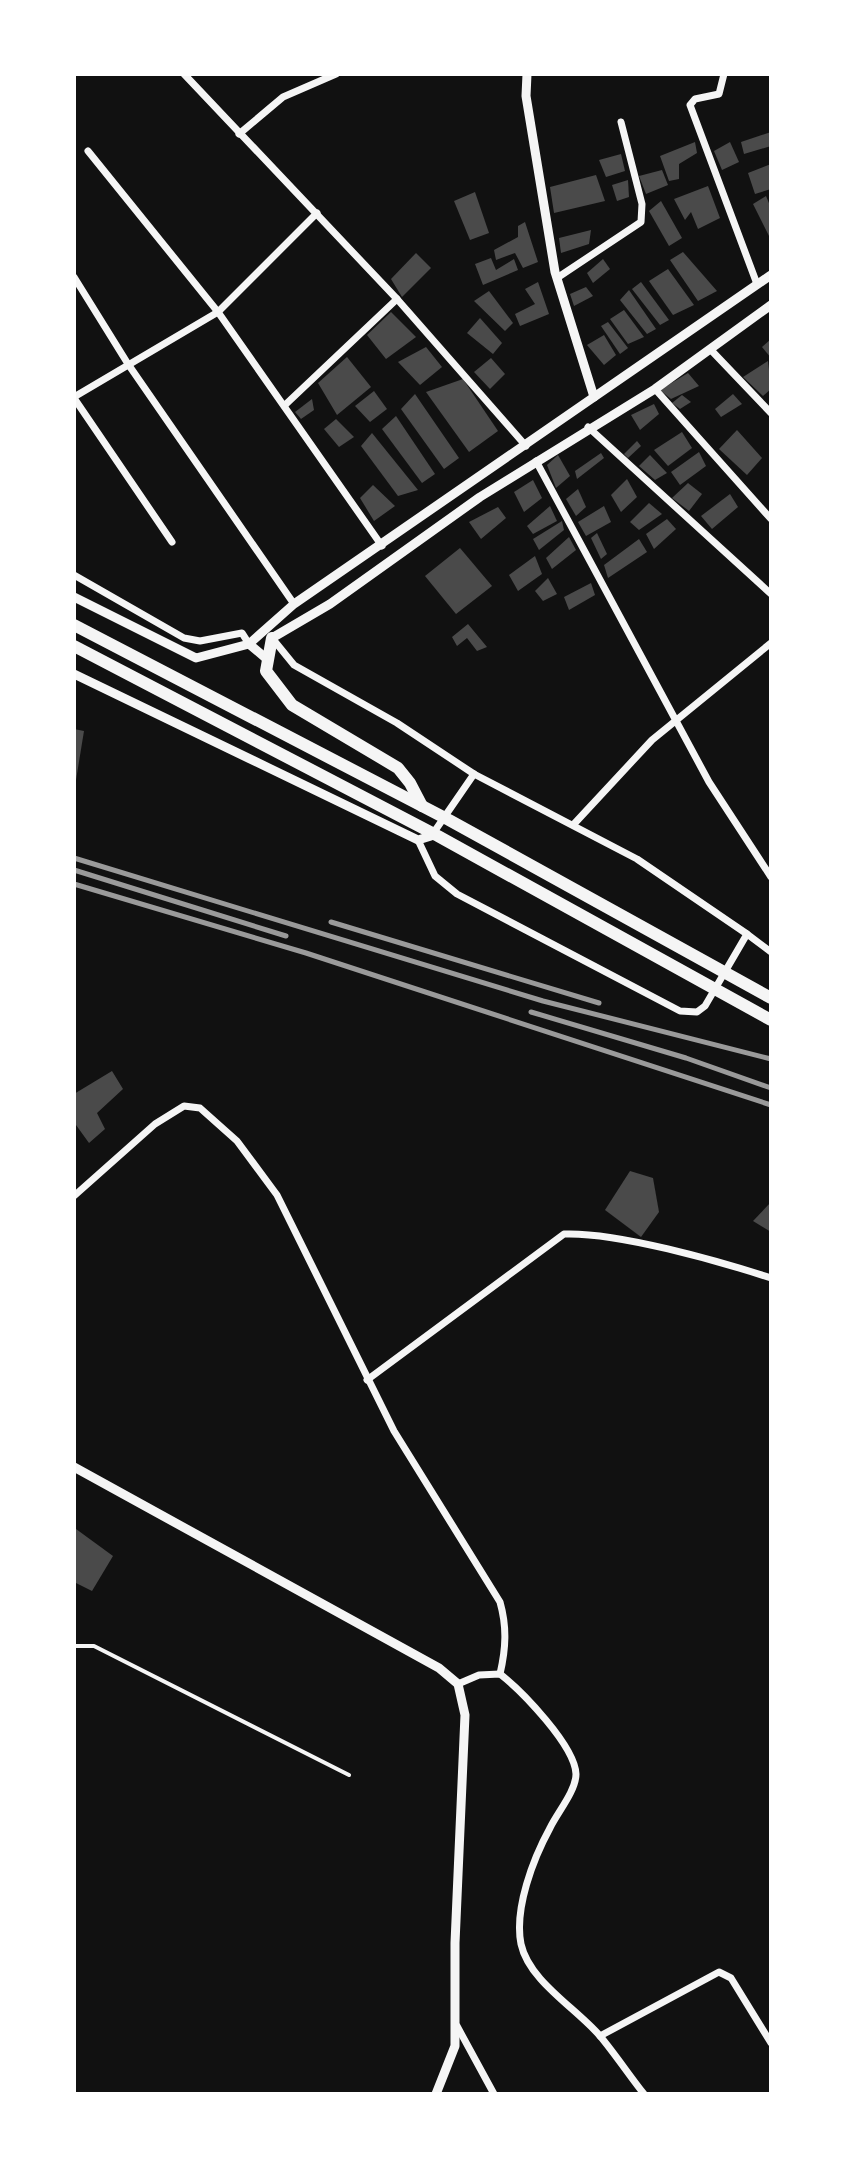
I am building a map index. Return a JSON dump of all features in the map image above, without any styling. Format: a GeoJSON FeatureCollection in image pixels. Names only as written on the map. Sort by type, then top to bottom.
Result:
{"type":"FeatureCollection","features":[{"type":"Feature","properties":{"kind":"main road"},"geometry":{"type":"LineString","coordinates":[[74,625],[422,806],[771,998]]}},
{"type":"Feature","properties":{"kind":"main road"},"geometry":{"type":"LineString","coordinates":[[272,638],[266,671],[277,690],[292,705],[398,768],[422,806]]}},
{"type":"Feature","properties":{"kind":"main road"},"geometry":{"type":"LineString","coordinates":[[74,646],[424,829],[771,1020]]}},
{"type":"Feature","properties":{"kind":"street"},"geometry":{"type":"LineString","coordinates":[[184,74],[397,299],[526,446]]}},
{"type":"Feature","properties":{"kind":"street"},"geometry":{"type":"LineString","coordinates":[[239,134],[283,97],[336,74]]}},
{"type":"Feature","properties":{"kind":"street"},"geometry":{"type":"LineString","coordinates":[[527,74],[526,96],[557,278],[594,397]]}},
{"type":"Feature","properties":{"kind":"street"},"geometry":{"type":"LineString","coordinates":[[724,74],[719,94],[695,99],[690,105],[757,284]]}},
{"type":"Feature","properties":{"kind":"street"},"geometry":{"type":"LineString","coordinates":[[557,278],[641,222],[642,204],[621,122]]}},
{"type":"Feature","properties":{"kind":"street"},"geometry":{"type":"LineString","coordinates":[[88,151],[218,312],[382,546]]}},
{"type":"Feature","properties":{"kind":"street"},"geometry":{"type":"LineString","coordinates":[[172,542],[74,398],[218,312],[317,213]]}},
{"type":"Feature","properties":{"kind":"street"},"geometry":{"type":"LineString","coordinates":[[74,597],[196,658],[218,655],[249,644],[294,604],[771,275]]}},
{"type":"Feature","properties":{"kind":"street"},"geometry":{"type":"LineString","coordinates":[[74,277],[128,364],[294,604]]}},
{"type":"Feature","properties":{"kind":"street"},"geometry":{"type":"LineString","coordinates":[[285,405],[397,299]]}},
{"type":"Feature","properties":{"kind":"street"},"geometry":{"type":"LineString","coordinates":[[771,305],[655,389],[588,427],[330,604],[272,638],[294,665],[397,723],[474,774],[637,859],[771,952]]}},
{"type":"Feature","properties":{"kind":"street"},"geometry":{"type":"LineString","coordinates":[[710,349],[771,413]]}},
{"type":"Feature","properties":{"kind":"street"},"geometry":{"type":"LineString","coordinates":[[655,389],[771,519]]}},
{"type":"Feature","properties":{"kind":"street"},"geometry":{"type":"LineString","coordinates":[[588,427],[771,594]]}},
{"type":"Feature","properties":{"kind":"street"},"geometry":{"type":"LineString","coordinates":[[536,461],[709,782],[771,877]]}},
{"type":"Feature","properties":{"kind":"street"},"geometry":{"type":"LineString","coordinates":[[74,575],[184,638],[200,641],[242,633],[249,644],[268,660]]}},
{"type":"Feature","properties":{"kind":"street"},"geometry":{"type":"LineString","coordinates":[[574,824],[677,718],[771,643]]}},
{"type":"Feature","properties":{"kind":"street"},"geometry":{"type":"LineString","coordinates":[[74,674],[418,840],[435,876],[457,894],[680,1011],[697,1012],[705,1006],[747,934]]}},
{"type":"Feature","properties":{"kind":"street"},"geometry":{"type":"LineString","coordinates":[[418,840],[431,836],[474,774]]}},
{"type":"Feature","properties":{"kind":"street"},"geometry":{"type":"LineString","coordinates":[[74,1196],[174,1111],[184,1106],[200,1108],[237,1141],[277,1195],[394,1431],[500,1602],[506,1623],[506,1651],[500,1674]]}},
{"type":"Feature","properties":{"kind":"street"},"geometry":{"type":"LineString","coordinates":[[367,1380],[564,1234],[580,1234],[674,1253],[771,1278]]}},
{"type":"Feature","properties":{"kind":"street"},"geometry":{"type":"LineString","coordinates":[[74,1467],[439,1668],[458,1684],[465,1715],[455,1943],[456,2025],[450,2064],[436,2094]]}},
{"type":"Feature","properties":{"kind":"street"},"geometry":{"type":"LineString","coordinates":[[458,1684],[479,1675],[500,1674],[523,1692],[574,1761],[575,1781],[547,1832],[526,1892],[518,1923],[522,1948],[537,1974],[600,2036],[644,2094]]}},
{"type":"Feature","properties":{"kind":"street"},"geometry":{"type":"LineString","coordinates":[[600,2036],[719,1972],[731,1978],[771,2043]]}},
{"type":"Feature","properties":{"kind":"street"},"geometry":{"type":"LineString","coordinates":[[456,2025],[494,2094]]}},
{"type":"Feature","properties":{"kind":"lane"},"geometry":{"type":"LineString","coordinates":[[74,1646],[94,1646],[349,1775]]}},
{"type":"Feature","properties":{"kind":"building"},"geometry":{"type":"Polygon","coordinates":[[[771,132],[771,146],[744,154],[741,142],[771,132]]]}},
{"type":"Feature","properties":{"kind":"building"},"geometry":{"type":"Polygon","coordinates":[[[695,142],[697,153],[679,164],[679,179],[669,181],[660,156],[695,142]]]}},
{"type":"Feature","properties":{"kind":"building"},"geometry":{"type":"Polygon","coordinates":[[[730,142],[739,162],[722,170],[714,151],[730,142]]]}},
{"type":"Feature","properties":{"kind":"building"},"geometry":{"type":"Polygon","coordinates":[[[621,154],[625,171],[606,177],[599,160],[621,154]]]}},
{"type":"Feature","properties":{"kind":"building"},"geometry":{"type":"Polygon","coordinates":[[[771,164],[771,189],[755,194],[748,173],[771,164]]]}},
{"type":"Feature","properties":{"kind":"building"},"geometry":{"type":"Polygon","coordinates":[[[662,170],[668,185],[646,194],[639,176],[662,170]]]}},
{"type":"Feature","properties":{"kind":"building"},"geometry":{"type":"Polygon","coordinates":[[[596,175],[605,201],[554,213],[550,187],[596,175]]]}},
{"type":"Feature","properties":{"kind":"building"},"geometry":{"type":"Polygon","coordinates":[[[628,180],[629,197],[617,201],[612,185],[628,180]]]}},
{"type":"Feature","properties":{"kind":"building"},"geometry":{"type":"Polygon","coordinates":[[[708,186],[720,218],[698,229],[691,212],[685,220],[674,199],[708,186]]]}},
{"type":"Feature","properties":{"kind":"building"},"geometry":{"type":"Polygon","coordinates":[[[475,192],[489,233],[470,240],[454,201],[475,192]]]}},
{"type":"Feature","properties":{"kind":"building"},"geometry":{"type":"Polygon","coordinates":[[[766,196],[771,208],[771,240],[753,204],[766,196]]]}},
{"type":"Feature","properties":{"kind":"building"},"geometry":{"type":"Polygon","coordinates":[[[661,201],[682,238],[669,246],[649,211],[661,201]]]}},
{"type":"Feature","properties":{"kind":"building"},"geometry":{"type":"Polygon","coordinates":[[[525,222],[538,262],[523,268],[515,253],[496,260],[494,250],[518,237],[518,226],[525,222]]]}},
{"type":"Feature","properties":{"kind":"building"},"geometry":{"type":"Polygon","coordinates":[[[591,230],[589,244],[561,253],[559,238],[591,230]]]}},
{"type":"Feature","properties":{"kind":"building"},"geometry":{"type":"Polygon","coordinates":[[[683,252],[717,291],[698,301],[670,260],[683,252]]]}},
{"type":"Feature","properties":{"kind":"building"},"geometry":{"type":"Polygon","coordinates":[[[416,253],[431,268],[402,297],[391,279],[416,253]]]}},
{"type":"Feature","properties":{"kind":"building"},"geometry":{"type":"Polygon","coordinates":[[[491,258],[496,270],[514,259],[518,270],[483,285],[475,264],[491,258]]]}},
{"type":"Feature","properties":{"kind":"building"},"geometry":{"type":"Polygon","coordinates":[[[603,259],[610,269],[593,283],[587,273],[603,259]]]}},
{"type":"Feature","properties":{"kind":"building"},"geometry":{"type":"Polygon","coordinates":[[[668,269],[694,305],[673,315],[649,281],[668,269]]]}},
{"type":"Feature","properties":{"kind":"building"},"geometry":{"type":"Polygon","coordinates":[[[538,282],[549,314],[520,326],[515,314],[535,304],[525,289],[538,282]]]}},
{"type":"Feature","properties":{"kind":"building"},"geometry":{"type":"Polygon","coordinates":[[[641,282],[669,320],[660,325],[632,289],[641,282]]]}},
{"type":"Feature","properties":{"kind":"building"},"geometry":{"type":"Polygon","coordinates":[[[586,287],[593,296],[574,306],[570,294],[586,287]]]}},
{"type":"Feature","properties":{"kind":"building"},"geometry":{"type":"Polygon","coordinates":[[[629,290],[656,329],[647,334],[620,300],[629,290]]]}},
{"type":"Feature","properties":{"kind":"building"},"geometry":{"type":"Polygon","coordinates":[[[489,291],[513,323],[505,331],[474,301],[489,291]]]}},
{"type":"Feature","properties":{"kind":"building"},"geometry":{"type":"Polygon","coordinates":[[[624,310],[644,337],[628,344],[610,319],[624,310]]]}},
{"type":"Feature","properties":{"kind":"building"},"geometry":{"type":"Polygon","coordinates":[[[391,312],[416,337],[386,359],[367,335],[391,312]]]}},
{"type":"Feature","properties":{"kind":"building"},"geometry":{"type":"Polygon","coordinates":[[[480,318],[502,343],[493,354],[467,333],[480,318]]]}},
{"type":"Feature","properties":{"kind":"building"},"geometry":{"type":"Polygon","coordinates":[[[608,322],[628,348],[620,354],[601,326],[608,322]]]}},
{"type":"Feature","properties":{"kind":"building"},"geometry":{"type":"Polygon","coordinates":[[[604,335],[616,355],[604,365],[587,345],[604,335]]]}},
{"type":"Feature","properties":{"kind":"building"},"geometry":{"type":"Polygon","coordinates":[[[771,339],[771,358],[762,347],[771,339]]]}},
{"type":"Feature","properties":{"kind":"building"},"geometry":{"type":"Polygon","coordinates":[[[426,347],[442,367],[420,385],[398,362],[426,347]]]}},
{"type":"Feature","properties":{"kind":"building"},"geometry":{"type":"Polygon","coordinates":[[[347,357],[371,387],[337,415],[318,383],[347,357]]]}},
{"type":"Feature","properties":{"kind":"building"},"geometry":{"type":"Polygon","coordinates":[[[491,358],[505,374],[490,389],[474,372],[491,358]]]}},
{"type":"Feature","properties":{"kind":"building"},"geometry":{"type":"Polygon","coordinates":[[[768,361],[771,389],[763,396],[743,377],[768,361]]]}},
{"type":"Feature","properties":{"kind":"building"},"geometry":{"type":"Polygon","coordinates":[[[688,373],[699,386],[671,399],[660,390],[688,373]]]}},
{"type":"Feature","properties":{"kind":"building"},"geometry":{"type":"Polygon","coordinates":[[[463,379],[498,431],[469,452],[426,392],[463,379]]]}},
{"type":"Feature","properties":{"kind":"building"},"geometry":{"type":"Polygon","coordinates":[[[374,391],[387,409],[370,422],[355,406],[374,391]]]}},
{"type":"Feature","properties":{"kind":"building"},"geometry":{"type":"Polygon","coordinates":[[[415,394],[459,458],[444,469],[401,409],[415,394]]]}},
{"type":"Feature","properties":{"kind":"building"},"geometry":{"type":"Polygon","coordinates":[[[733,394],[742,404],[721,417],[715,409],[733,394]]]}},
{"type":"Feature","properties":{"kind":"building"},"geometry":{"type":"Polygon","coordinates":[[[682,395],[691,402],[680,409],[672,403],[682,395]]]}},
{"type":"Feature","properties":{"kind":"building"},"geometry":{"type":"Polygon","coordinates":[[[312,399],[314,410],[301,419],[295,412],[312,399]]]}},
{"type":"Feature","properties":{"kind":"building"},"geometry":{"type":"Polygon","coordinates":[[[654,404],[659,414],[640,430],[631,415],[654,404]]]}},
{"type":"Feature","properties":{"kind":"building"},"geometry":{"type":"Polygon","coordinates":[[[396,416],[435,474],[422,483],[382,429],[396,416]]]}},
{"type":"Feature","properties":{"kind":"building"},"geometry":{"type":"Polygon","coordinates":[[[336,419],[354,437],[339,447],[324,429],[336,419]]]}},
{"type":"Feature","properties":{"kind":"building"},"geometry":{"type":"Polygon","coordinates":[[[737,430],[762,458],[747,475],[719,449],[737,430]]]}},
{"type":"Feature","properties":{"kind":"building"},"geometry":{"type":"Polygon","coordinates":[[[682,432],[692,448],[668,466],[654,450],[682,432]]]}},
{"type":"Feature","properties":{"kind":"building"},"geometry":{"type":"Polygon","coordinates":[[[372,433],[418,490],[398,496],[361,446],[372,433]]]}},
{"type":"Feature","properties":{"kind":"building"},"geometry":{"type":"Polygon","coordinates":[[[637,441],[641,446],[628,458],[624,454],[637,441]]]}},
{"type":"Feature","properties":{"kind":"building"},"geometry":{"type":"Polygon","coordinates":[[[699,452],[706,466],[680,485],[671,472],[699,452]]]}},
{"type":"Feature","properties":{"kind":"building"},"geometry":{"type":"Polygon","coordinates":[[[601,453],[604,458],[577,479],[575,471],[601,453]]]}},
{"type":"Feature","properties":{"kind":"building"},"geometry":{"type":"Polygon","coordinates":[[[558,455],[570,476],[556,488],[547,465],[558,455]]]}},
{"type":"Feature","properties":{"kind":"building"},"geometry":{"type":"Polygon","coordinates":[[[650,455],[667,473],[655,480],[639,466],[650,455]]]}},
{"type":"Feature","properties":{"kind":"building"},"geometry":{"type":"Polygon","coordinates":[[[627,479],[637,497],[621,512],[611,495],[627,479]]]}},
{"type":"Feature","properties":{"kind":"building"},"geometry":{"type":"Polygon","coordinates":[[[533,480],[542,498],[524,512],[514,492],[533,480]]]}},
{"type":"Feature","properties":{"kind":"building"},"geometry":{"type":"Polygon","coordinates":[[[688,483],[702,494],[689,511],[672,498],[688,483]]]}},
{"type":"Feature","properties":{"kind":"building"},"geometry":{"type":"Polygon","coordinates":[[[373,485],[395,506],[374,521],[360,498],[373,485]]]}},
{"type":"Feature","properties":{"kind":"building"},"geometry":{"type":"Polygon","coordinates":[[[578,489],[586,507],[576,516],[566,499],[578,489]]]}},
{"type":"Feature","properties":{"kind":"building"},"geometry":{"type":"Polygon","coordinates":[[[730,494],[738,507],[712,529],[701,516],[730,494]]]}},
{"type":"Feature","properties":{"kind":"building"},"geometry":{"type":"Polygon","coordinates":[[[649,503],[662,514],[639,530],[630,522],[649,503]]]}},
{"type":"Feature","properties":{"kind":"building"},"geometry":{"type":"Polygon","coordinates":[[[550,506],[557,521],[533,534],[527,526],[550,506]]]}},
{"type":"Feature","properties":{"kind":"building"},"geometry":{"type":"Polygon","coordinates":[[[604,506],[611,522],[586,536],[578,522],[604,506]]]}},
{"type":"Feature","properties":{"kind":"building"},"geometry":{"type":"Polygon","coordinates":[[[498,507],[506,518],[481,539],[469,522],[498,507]]]}},
{"type":"Feature","properties":{"kind":"building"},"geometry":{"type":"Polygon","coordinates":[[[667,519],[676,529],[654,549],[646,534],[667,519]]]}},
{"type":"Feature","properties":{"kind":"building"},"geometry":{"type":"Polygon","coordinates":[[[562,521],[564,530],[539,550],[533,539],[562,521]]]}},
{"type":"Feature","properties":{"kind":"building"},"geometry":{"type":"Polygon","coordinates":[[[597,533],[607,554],[601,559],[591,538],[597,533]]]}},
{"type":"Feature","properties":{"kind":"building"},"geometry":{"type":"Polygon","coordinates":[[[569,537],[576,550],[552,569],[546,558],[569,537]]]}},
{"type":"Feature","properties":{"kind":"building"},"geometry":{"type":"Polygon","coordinates":[[[639,539],[647,552],[608,578],[604,565],[639,539]]]}},
{"type":"Feature","properties":{"kind":"building"},"geometry":{"type":"Polygon","coordinates":[[[460,548],[492,586],[456,614],[425,576],[460,548]]]}},
{"type":"Feature","properties":{"kind":"building"},"geometry":{"type":"Polygon","coordinates":[[[535,556],[542,574],[518,591],[509,575],[535,556]]]}},
{"type":"Feature","properties":{"kind":"building"},"geometry":{"type":"Polygon","coordinates":[[[548,578],[557,594],[543,601],[535,591],[548,578]]]}},
{"type":"Feature","properties":{"kind":"building"},"geometry":{"type":"Polygon","coordinates":[[[591,583],[595,595],[569,610],[564,597],[591,583]]]}},
{"type":"Feature","properties":{"kind":"building"},"geometry":{"type":"Polygon","coordinates":[[[468,624],[487,647],[477,651],[467,638],[457,646],[452,637],[468,624]]]}},
{"type":"Feature","properties":{"kind":"building"},"geometry":{"type":"Polygon","coordinates":[[[74,729],[84,731],[76,780],[74,780],[74,729]]]}},
{"type":"Feature","properties":{"kind":"building"},"geometry":{"type":"Polygon","coordinates":[[[112,1071],[123,1089],[97,1113],[105,1129],[89,1143],[76,1125],[74,1127],[74,1094],[112,1071]]]}},
{"type":"Feature","properties":{"kind":"building"},"geometry":{"type":"Polygon","coordinates":[[[630,1171],[653,1178],[659,1212],[641,1237],[605,1210],[630,1171]]]}},
{"type":"Feature","properties":{"kind":"building"},"geometry":{"type":"Polygon","coordinates":[[[771,1202],[771,1232],[753,1221],[771,1202]]]}},
{"type":"Feature","properties":{"kind":"building"},"geometry":{"type":"Polygon","coordinates":[[[76,1529],[113,1556],[92,1591],[74,1582],[76,1529]]]}},
{"type":"Feature","properties":{"kind":"railway"},"geometry":{"type":"LineString","coordinates":[[74,858],[543,1001],[771,1059]]}},
{"type":"Feature","properties":{"kind":"railway"},"geometry":{"type":"LineString","coordinates":[[74,870],[286,936]]}},
{"type":"Feature","properties":{"kind":"railway"},"geometry":{"type":"LineString","coordinates":[[74,884],[306,953],[771,1105]]}},
{"type":"Feature","properties":{"kind":"railway"},"geometry":{"type":"LineString","coordinates":[[331,922],[599,1003]]}},
{"type":"Feature","properties":{"kind":"railway"},"geometry":{"type":"LineString","coordinates":[[531,1012],[686,1058],[771,1088]]}}]}
